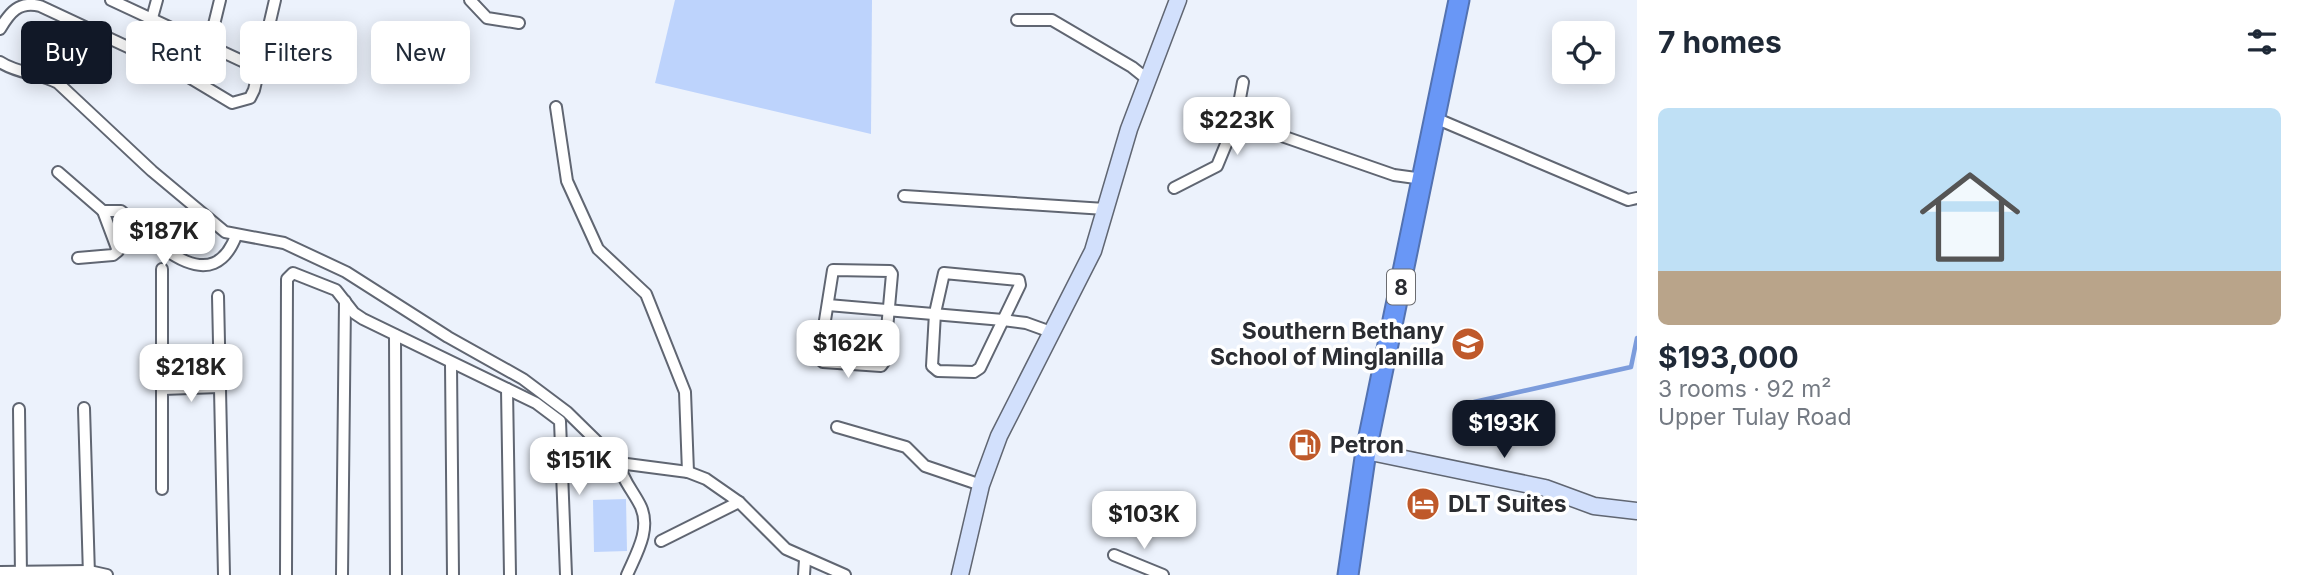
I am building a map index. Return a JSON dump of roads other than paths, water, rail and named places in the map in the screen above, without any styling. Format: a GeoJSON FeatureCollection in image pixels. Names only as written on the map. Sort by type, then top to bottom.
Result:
{"type":"FeatureCollection","features":[{"type":"Feature","properties":{"kind":"highway","name":"8"},"geometry":{"type":"LineString","coordinates":[[1348,575],[1366,451],[1459,0]]}},
{"type":"Feature","properties":{"kind":"street"},"geometry":{"type":"LineString","coordinates":[[111,0],[158,21]]}},
{"type":"Feature","properties":{"kind":"street"},"geometry":{"type":"LineString","coordinates":[[152,18],[157,0]]}},
{"type":"Feature","properties":{"kind":"street"},"geometry":{"type":"LineString","coordinates":[[215,21],[220,0]]}},
{"type":"Feature","properties":{"kind":"street"},"geometry":{"type":"LineString","coordinates":[[269,21],[275,0]]}},
{"type":"Feature","properties":{"kind":"street"},"geometry":{"type":"LineString","coordinates":[[470,0],[487,18],[519,23]]}},
{"type":"Feature","properties":{"kind":"street"},"geometry":{"type":"LineString","coordinates":[[960,575],[981,485],[999,436],[1093,251],[1147,79],[1178,0]]}},
{"type":"Feature","properties":{"kind":"street"},"geometry":{"type":"LineString","coordinates":[[0,29],[15,9],[23,5],[40,6],[177,70],[232,103],[250,98],[253,84]]}},
{"type":"Feature","properties":{"kind":"street"},"geometry":{"type":"LineString","coordinates":[[1017,20],[1052,20],[1147,79]]}},
{"type":"Feature","properties":{"kind":"street"},"geometry":{"type":"LineString","coordinates":[[0,62],[15,70],[44,75],[58,83],[152,171],[225,232],[284,243],[346,272],[448,337],[523,379],[567,412],[619,463],[621,474],[642,509],[644,534],[627,575]]}},
{"type":"Feature","properties":{"kind":"street"},"geometry":{"type":"LineString","coordinates":[[1174,188],[1214,169],[1236,120],[1242,82]]}},
{"type":"Feature","properties":{"kind":"street"},"geometry":{"type":"LineString","coordinates":[[556,107],[567,181],[598,249],[646,294],[685,392],[688,472]]}},
{"type":"Feature","properties":{"kind":"street"},"geometry":{"type":"LineString","coordinates":[[1435,118],[1628,200],[1637,198]]}},
{"type":"Feature","properties":{"kind":"street"},"geometry":{"type":"LineString","coordinates":[[1236,120],[1394,174],[1423,179]]}},
{"type":"Feature","properties":{"kind":"street"},"geometry":{"type":"LineString","coordinates":[[58,172],[103,211],[118,251],[113,255],[78,258]]}},
{"type":"Feature","properties":{"kind":"street"},"geometry":{"type":"LineString","coordinates":[[904,196],[1105,209]]}},
{"type":"Feature","properties":{"kind":"street"},"geometry":{"type":"LineString","coordinates":[[103,211],[121,211],[170,254],[200,265],[223,259],[230,251],[236,236]]}},
{"type":"Feature","properties":{"kind":"street"},"geometry":{"type":"LineString","coordinates":[[162,269],[162,489]]}},
{"type":"Feature","properties":{"kind":"street"},"geometry":{"type":"LineString","coordinates":[[833,270],[890,271],[891,311],[883,364],[823,362],[818,358],[833,270]]}},
{"type":"Feature","properties":{"kind":"street"},"geometry":{"type":"LineString","coordinates":[[286,575],[287,279],[293,273],[336,290],[354,313],[451,364],[536,403],[560,421],[566,575]]}},
{"type":"Feature","properties":{"kind":"street"},"geometry":{"type":"LineString","coordinates":[[944,273],[1018,278],[1020,285],[978,370],[938,371],[932,366],[935,313],[944,273]]}},
{"type":"Feature","properties":{"kind":"street"},"geometry":{"type":"LineString","coordinates":[[218,296],[224,575]]}},
{"type":"Feature","properties":{"kind":"street"},"geometry":{"type":"LineString","coordinates":[[342,575],[345,302]]}},
{"type":"Feature","properties":{"kind":"street"},"geometry":{"type":"LineString","coordinates":[[828,305],[1003,320],[1026,323],[1051,332]]}},
{"type":"Feature","properties":{"kind":"street"},"geometry":{"type":"LineString","coordinates":[[395,335],[396,575]]}},
{"type":"Feature","properties":{"kind":"street"},"geometry":{"type":"LineString","coordinates":[[451,364],[453,575]]}},
{"type":"Feature","properties":{"kind":"street"},"geometry":{"type":"LineString","coordinates":[[162,389],[219,387]]}},
{"type":"Feature","properties":{"kind":"street"},"geometry":{"type":"LineString","coordinates":[[507,389],[510,575]]}},
{"type":"Feature","properties":{"kind":"street"},"geometry":{"type":"LineString","coordinates":[[84,408],[89,573]]}},
{"type":"Feature","properties":{"kind":"street"},"geometry":{"type":"LineString","coordinates":[[19,409],[21,573]]}},
{"type":"Feature","properties":{"kind":"street"},"geometry":{"type":"LineString","coordinates":[[837,427],[906,447],[925,466],[981,485]]}},
{"type":"Feature","properties":{"kind":"street"},"geometry":{"type":"LineString","coordinates":[[1366,451],[1545,488],[1594,506],[1637,511]]}},
{"type":"Feature","properties":{"kind":"street"},"geometry":{"type":"LineString","coordinates":[[619,463],[688,472],[706,479],[739,502],[786,549],[805,560],[845,575]]}},
{"type":"Feature","properties":{"kind":"street"},"geometry":{"type":"LineString","coordinates":[[661,541],[739,502]]}},
{"type":"Feature","properties":{"kind":"street"},"geometry":{"type":"LineString","coordinates":[[1114,555],[1163,575]]}},
{"type":"Feature","properties":{"kind":"street"},"geometry":{"type":"LineString","coordinates":[[804,575],[805,560]]}},
{"type":"Feature","properties":{"kind":"street"},"geometry":{"type":"LineString","coordinates":[[0,572],[107,575]]}},
{"type":"Feature","properties":{"kind":"waterway"},"geometry":{"type":"LineString","coordinates":[[1474,402],[1631,367],[1637,338]]}},
{"type":"Feature","properties":{"kind":"place","name":"Southern Bethany School of Minglanilla"},"geometry":{"type":"Point","coordinates":[1468,344]}},
{"type":"Feature","properties":{"kind":"place","name":"Petron"},"geometry":{"type":"Point","coordinates":[1305,445]}},
{"type":"Feature","properties":{"kind":"place","name":"DLT Suites"},"geometry":{"type":"Point","coordinates":[1423,504]}}]}
